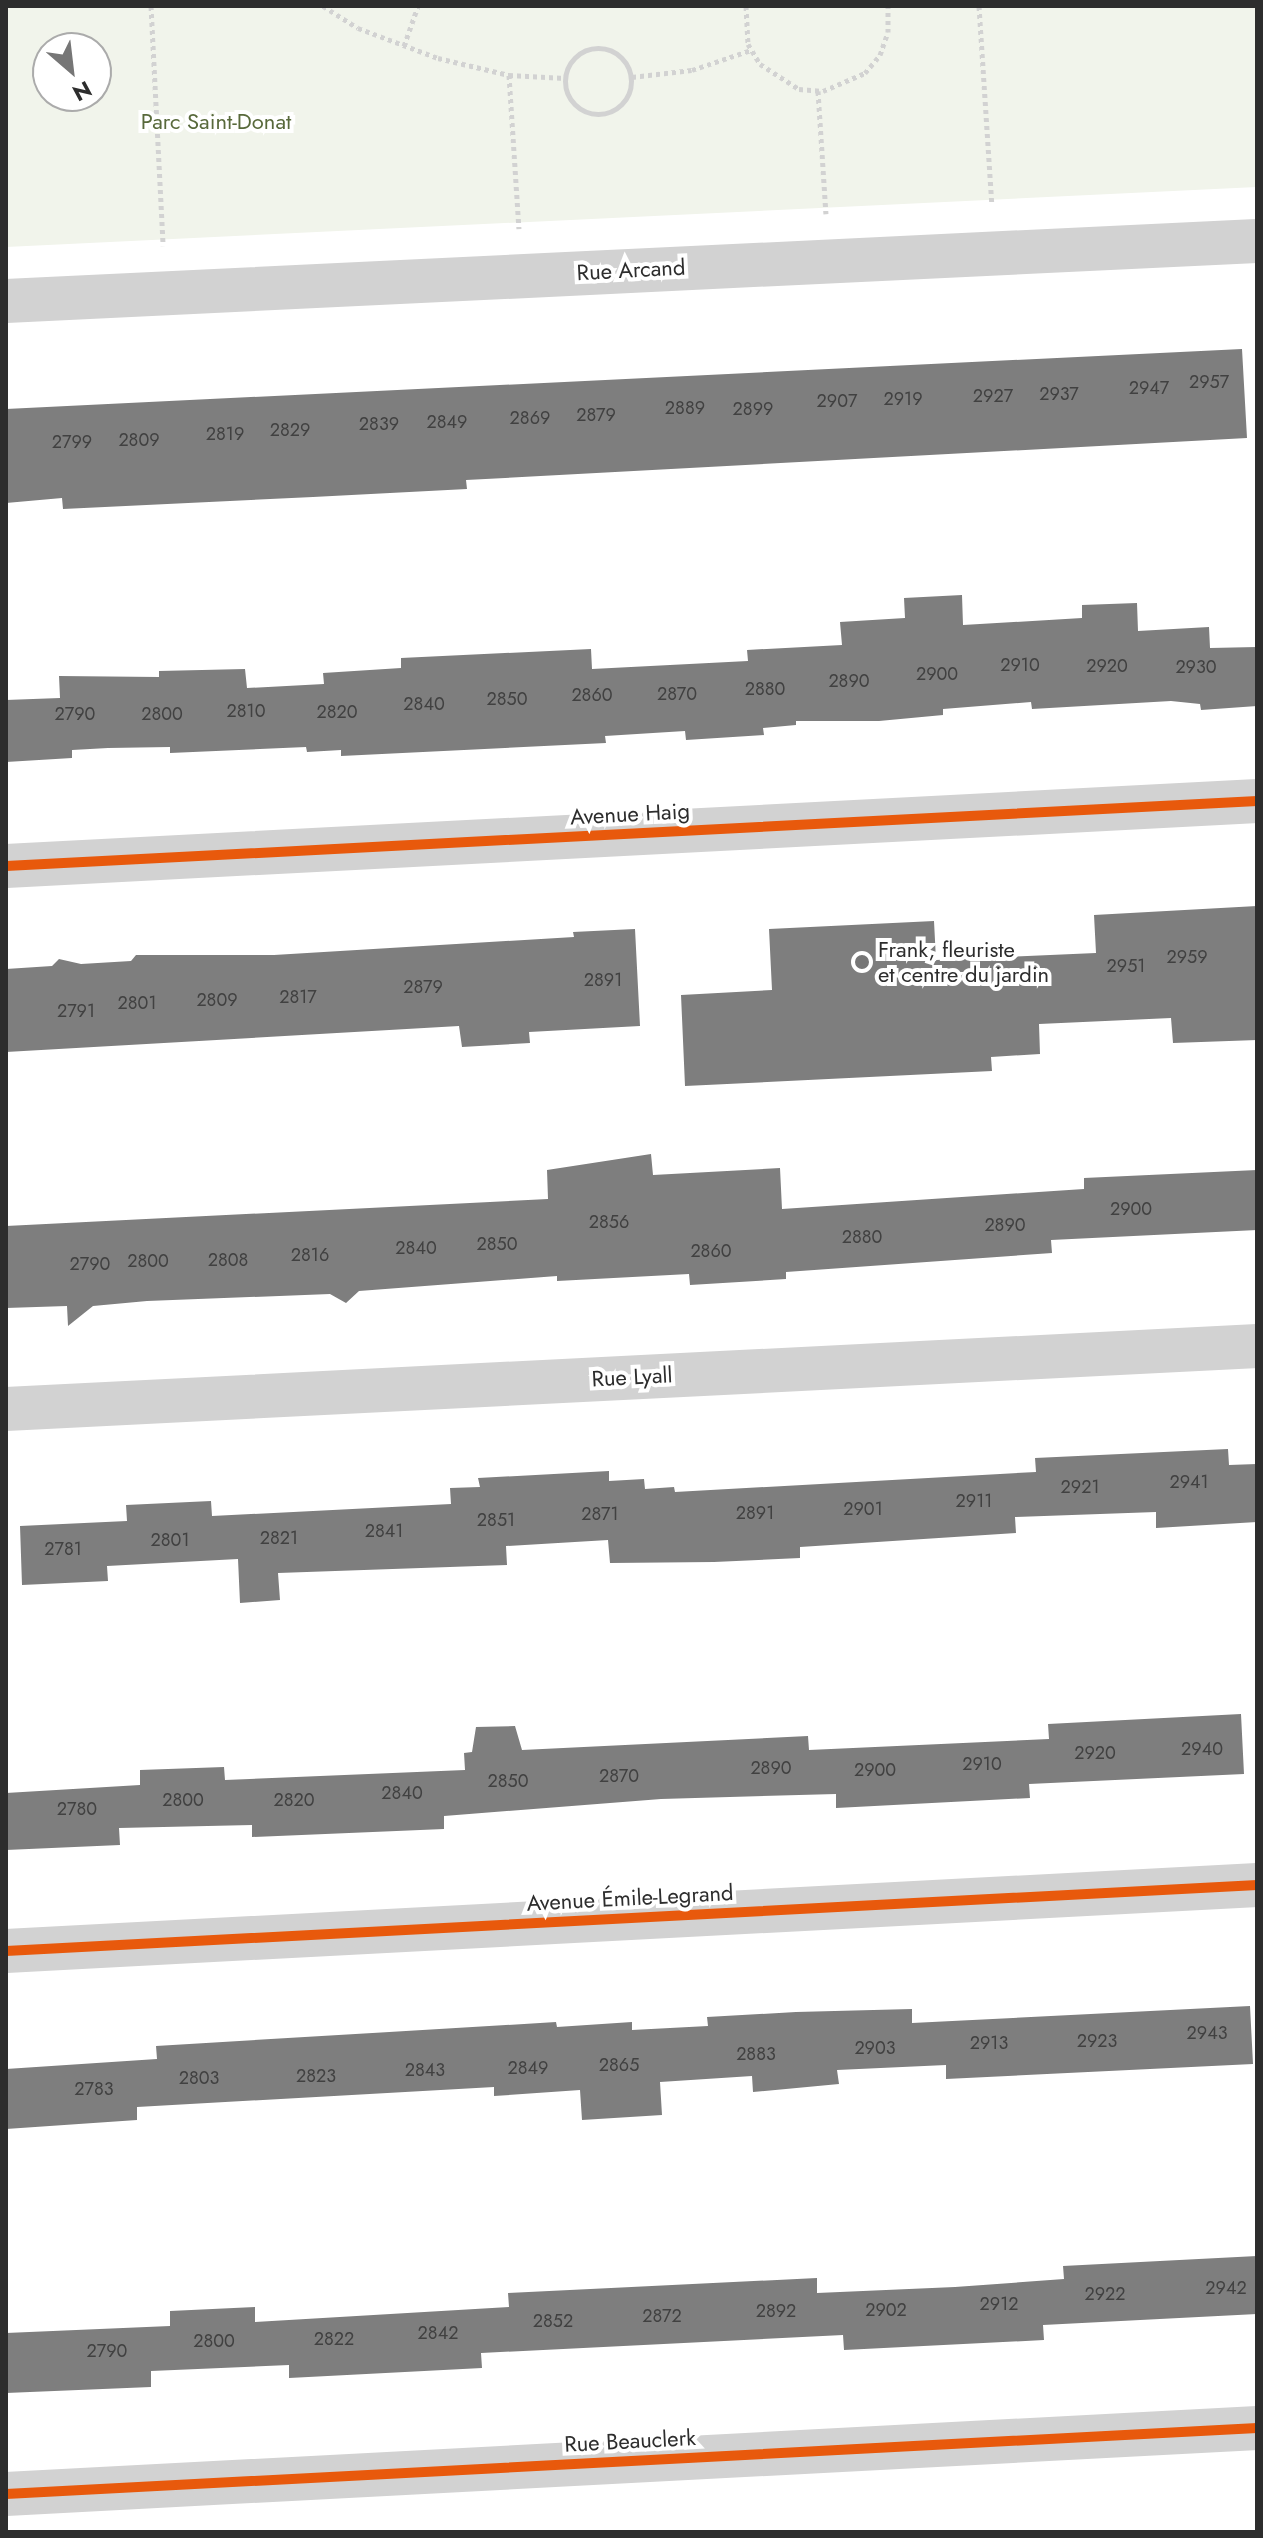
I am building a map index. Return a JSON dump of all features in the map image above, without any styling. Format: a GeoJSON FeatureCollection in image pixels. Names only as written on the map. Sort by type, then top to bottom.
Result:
{"type":"FeatureCollection","features":[{"type":"Feature","properties":{"kind":"street","name":"Rue Arcand"},"geometry":{"type":"LineString","coordinates":[[6,301],[1257,241]]}},
{"type":"Feature","properties":{"kind":"street","name":"Avenue Haig"},"geometry":{"type":"LineString","coordinates":[[6,866],[1257,801]]}},
{"type":"Feature","properties":{"kind":"street","name":"Rue Lyall"},"geometry":{"type":"LineString","coordinates":[[6,1409],[1257,1346]]}},
{"type":"Feature","properties":{"kind":"street","name":"Avenue Émile-Legrand"},"geometry":{"type":"LineString","coordinates":[[6,1951],[1257,1885]]}},
{"type":"Feature","properties":{"kind":"street","name":"Rue Beauclerk"},"geometry":{"type":"LineString","coordinates":[[6,2494],[1257,2428]]}},
{"type":"Feature","properties":{"kind":"path"},"geometry":{"type":"LineString","coordinates":[[151,6],[163,246]]}},
{"type":"Feature","properties":{"kind":"path"},"geometry":{"type":"LineString","coordinates":[[323,6],[358,28],[404,46],[509,75],[565,78]]}},
{"type":"Feature","properties":{"kind":"path"},"geometry":{"type":"LineString","coordinates":[[404,46],[418,6]]}},
{"type":"Feature","properties":{"kind":"path"},"geometry":{"type":"LineString","coordinates":[[746,6],[751,50],[777,80],[818,91],[845,86],[865,73],[888,32],[888,6]]}},
{"type":"Feature","properties":{"kind":"path"},"geometry":{"type":"LineString","coordinates":[[979,6],[992,205]]}},
{"type":"Feature","properties":{"kind":"path"},"geometry":{"type":"LineString","coordinates":[[603,47],[623,57],[632,77],[627,98],[600,114],[571,100],[565,78],[573,58],[603,47]]}},
{"type":"Feature","properties":{"kind":"path"},"geometry":{"type":"LineString","coordinates":[[632,77],[692,70],[751,50]]}},
{"type":"Feature","properties":{"kind":"path"},"geometry":{"type":"LineString","coordinates":[[509,75],[519,229]]}},
{"type":"Feature","properties":{"kind":"path"},"geometry":{"type":"LineString","coordinates":[[818,91],[826,214]]}},
{"type":"Feature","properties":{"kind":"green space","name":"Parc Saint-Donat"},"geometry":{"type":"Polygon","coordinates":[[[6,6],[1257,6],[1257,187],[6,247],[6,6]]]}},
{"type":"Feature","properties":{"kind":"building"},"geometry":{"type":"Polygon","coordinates":[[[1242,349],[1247,438],[466,480],[467,489],[63,509],[62,498],[6,503],[6,409],[1242,349]]]}},
{"type":"Feature","properties":{"kind":"building"},"geometry":{"type":"Polygon","coordinates":[[[962,595],[963,625],[1082,618],[1082,605],[1137,603],[1138,631],[1209,627],[1210,648],[1257,647],[1257,706],[1201,710],[1200,704],[1171,701],[1032,709],[1031,702],[943,709],[943,715],[879,721],[796,721],[796,725],[763,728],[764,735],[686,740],[685,731],[605,736],[606,743],[341,756],[341,750],[307,752],[306,747],[170,753],[170,747],[108,748],[72,750],[72,758],[6,762],[6,700],[60,698],[59,676],[159,677],[159,671],[245,669],[247,688],[324,684],[323,673],[401,668],[401,658],[591,649],[592,669],[748,661],[747,650],[842,645],[840,622],[905,618],[904,598],[962,595]]]}},
{"type":"Feature","properties":{"kind":"building"},"geometry":{"type":"Polygon","coordinates":[[[1257,906],[1257,1040],[1173,1043],[1171,1018],[1039,1024],[1040,1054],[991,1057],[992,1071],[685,1086],[681,995],[772,990],[769,929],[934,921],[936,960],[1096,953],[1094,915],[1257,906]]]}},
{"type":"Feature","properties":{"kind":"building"},"geometry":{"type":"Polygon","coordinates":[[[635,929],[640,1026],[529,1032],[530,1043],[462,1047],[459,1026],[6,1052],[6,969],[52,966],[59,959],[81,964],[131,961],[136,955],[274,955],[574,937],[573,932],[635,929]]]}},
{"type":"Feature","properties":{"kind":"building"},"geometry":{"type":"Polygon","coordinates":[[[651,1154],[653,1175],[780,1168],[782,1209],[1084,1189],[1084,1178],[1257,1170],[1257,1230],[1051,1240],[1052,1253],[786,1272],[786,1279],[690,1285],[689,1274],[557,1281],[557,1276],[359,1291],[346,1303],[330,1294],[147,1301],[93,1306],[68,1326],[67,1306],[6,1308],[6,1226],[548,1199],[547,1170],[651,1154]]]}},
{"type":"Feature","properties":{"kind":"building"},"geometry":{"type":"Polygon","coordinates":[[[1228,1449],[1229,1465],[1257,1464],[1257,1522],[1156,1528],[1156,1512],[1015,1517],[1016,1533],[800,1547],[800,1558],[714,1562],[610,1563],[608,1540],[506,1546],[507,1565],[278,1573],[280,1600],[240,1603],[238,1559],[107,1566],[108,1581],[22,1585],[20,1526],[127,1521],[126,1505],[211,1501],[212,1516],[451,1504],[450,1488],[480,1487],[478,1478],[609,1471],[609,1481],[644,1479],[645,1489],[674,1487],[675,1492],[1036,1472],[1035,1458],[1228,1449]]]}},
{"type":"Feature","properties":{"kind":"building"},"geometry":{"type":"Polygon","coordinates":[[[1241,1714],[1244,1774],[1029,1784],[1030,1798],[836,1808],[836,1794],[661,1799],[444,1816],[444,1829],[252,1837],[252,1825],[119,1828],[120,1845],[6,1850],[6,1793],[140,1785],[140,1770],[224,1767],[225,1780],[465,1770],[464,1753],[472,1752],[476,1727],[515,1726],[522,1750],[808,1736],[809,1750],[1049,1739],[1048,1724],[1241,1714]]]}},
{"type":"Feature","properties":{"kind":"building"},"geometry":{"type":"Polygon","coordinates":[[[1250,2006],[1253,2064],[946,2079],[946,2065],[837,2070],[839,2084],[753,2092],[752,2076],[660,2082],[662,2115],[582,2120],[580,2090],[494,2096],[494,2087],[137,2107],[137,2120],[6,2129],[6,2069],[157,2059],[156,2046],[556,2022],[557,2027],[632,2022],[632,2030],[708,2026],[707,2017],[796,2012],[912,2009],[912,2023],[1250,2006]]]}},
{"type":"Feature","properties":{"kind":"building"},"geometry":{"type":"Polygon","coordinates":[[[1257,2256],[1257,2314],[1043,2325],[1044,2340],[844,2350],[843,2335],[481,2353],[482,2368],[289,2378],[289,2365],[151,2371],[151,2387],[6,2393],[6,2333],[170,2326],[170,2311],[255,2307],[255,2322],[509,2307],[508,2293],[817,2278],[817,2293],[955,2287],[1064,2279],[1063,2266],[1257,2256]]]}},
{"type":"Feature","properties":{"kind":"cycle path"},"geometry":{"type":"LineString","coordinates":[[6,866],[1257,801]]}},
{"type":"Feature","properties":{"kind":"cycle path"},"geometry":{"type":"LineString","coordinates":[[6,1951],[1257,1885]]}},
{"type":"Feature","properties":{"kind":"cycle path"},"geometry":{"type":"LineString","coordinates":[[6,2494],[1257,2428]]}},
{"type":"Feature","properties":{"kind":"place","name":"Frank, fleuriste et centre du jardin"},"geometry":{"type":"Point","coordinates":[862,962]}}]}
